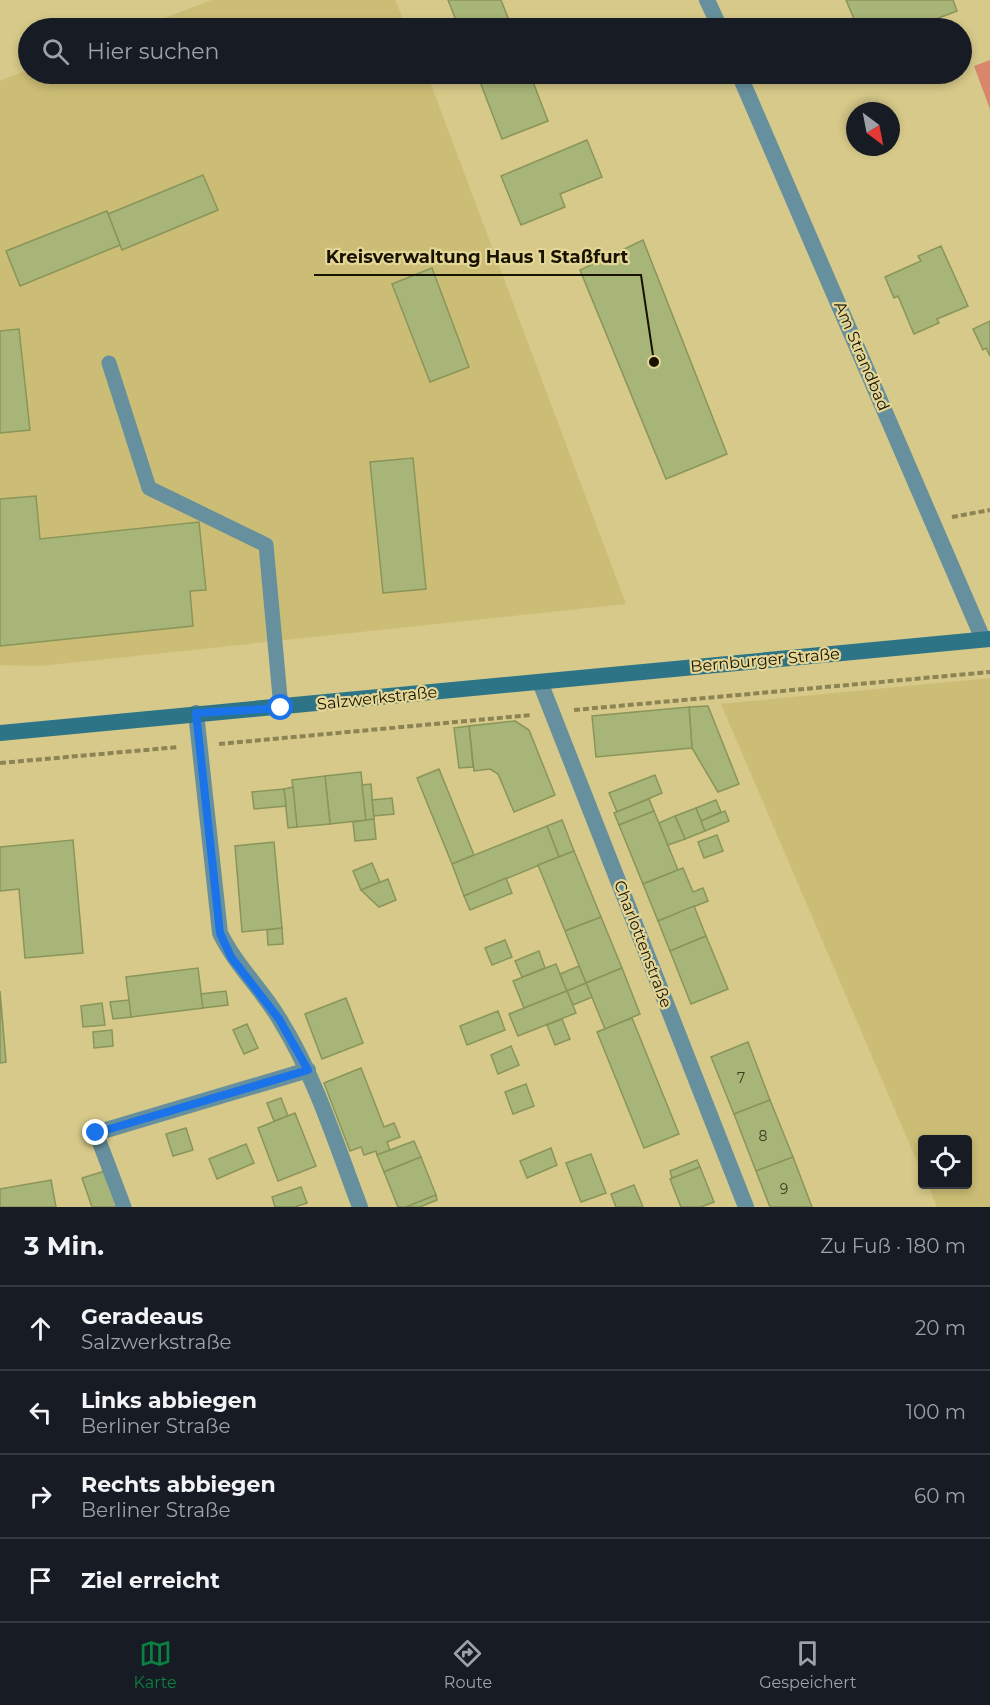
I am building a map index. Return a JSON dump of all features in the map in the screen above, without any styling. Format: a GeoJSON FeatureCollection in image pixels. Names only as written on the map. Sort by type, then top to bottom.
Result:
{"type":"FeatureCollection","features":[{"type":"Feature","properties":{"kind":"main road","name":"Bernburger Straße"},"geometry":{"type":"LineString","coordinates":[[540,682],[986,639]]}},
{"type":"Feature","properties":{"kind":"main road","name":"Salzwerkstraße"},"geometry":{"type":"LineString","coordinates":[[0,733],[540,682]]}},
{"type":"Feature","properties":{"kind":"street"},"geometry":{"type":"LineString","coordinates":[[707,0],[715,18]]}},
{"type":"Feature","properties":{"kind":"street","name":"Am Strandbad"},"geometry":{"type":"LineString","coordinates":[[743,84],[986,639]]}},
{"type":"Feature","properties":{"kind":"street","name":"Charlottenstraße"},"geometry":{"type":"LineString","coordinates":[[540,682],[746,1207]]}},
{"type":"Feature","properties":{"kind":"street"},"geometry":{"type":"LineString","coordinates":[[196,713],[220,933],[231,957],[279,1019],[308,1070],[360,1207]]}},
{"type":"Feature","properties":{"kind":"street"},"geometry":{"type":"LineString","coordinates":[[96,1133],[308,1070]]}},
{"type":"Feature","properties":{"kind":"lane"},"geometry":{"type":"LineString","coordinates":[[109,363],[148,488],[266,545],[281,708]]}},
{"type":"Feature","properties":{"kind":"lane"},"geometry":{"type":"LineString","coordinates":[[96,1133],[124,1207]]}},
{"type":"Feature","properties":{"kind":"path"},"geometry":{"type":"LineString","coordinates":[[933,520],[990,510]]}},
{"type":"Feature","properties":{"kind":"path"},"geometry":{"type":"LineString","coordinates":[[0,763],[990,672]]}},
{"type":"Feature","properties":{"kind":"shaded area"},"geometry":{"type":"Polygon","coordinates":[[[212,0],[395,0],[403,18],[164,18],[212,0]]]}},
{"type":"Feature","properties":{"kind":"shaded area"},"geometry":{"type":"Polygon","coordinates":[[[990,60],[990,109],[974,66],[990,60]]]}},
{"type":"Feature","properties":{"kind":"shaded area"},"geometry":{"type":"Polygon","coordinates":[[[18,74],[18,84],[431,84],[626,604],[40,666],[0,665],[0,81],[18,74]]]}},
{"type":"Feature","properties":{"kind":"shaded area"},"geometry":{"type":"Polygon","coordinates":[[[990,678],[990,1207],[937,1207],[930,1189],[972,1189],[972,1135],[918,1135],[918,1164],[721,704],[990,678]]]}},
{"type":"Feature","properties":{"kind":"building"},"geometry":{"type":"Polygon","coordinates":[[[448,0],[501,0],[508,18],[455,18],[448,0]]]}},
{"type":"Feature","properties":{"kind":"building"},"geometry":{"type":"Polygon","coordinates":[[[846,0],[953,0],[957,11],[938,18],[854,18],[846,0]]]}},
{"type":"Feature","properties":{"kind":"building"},"geometry":{"type":"Polygon","coordinates":[[[481,84],[534,84],[548,121],[502,139],[481,84]]]}},
{"type":"Feature","properties":{"kind":"building"},"geometry":{"type":"Polygon","coordinates":[[[587,140],[602,177],[560,194],[565,207],[521,225],[501,176],[587,140]]]}},
{"type":"Feature","properties":{"kind":"building"},"geometry":{"type":"Polygon","coordinates":[[[203,175],[218,210],[122,250],[108,214],[203,175]]]}},
{"type":"Feature","properties":{"kind":"building"},"geometry":{"type":"Polygon","coordinates":[[[107,211],[120,245],[20,286],[6,251],[107,211]]]}},
{"type":"Feature","properties":{"kind":"building"},"geometry":{"type":"Polygon","coordinates":[[[643,240],[727,454],[666,479],[580,270],[643,240]]]}},
{"type":"Feature","properties":{"kind":"building"},"geometry":{"type":"Polygon","coordinates":[[[941,246],[968,306],[937,319],[939,323],[914,334],[898,296],[894,298],[885,277],[921,261],[918,256],[941,246]]]}},
{"type":"Feature","properties":{"kind":"building"},"geometry":{"type":"Polygon","coordinates":[[[432,268],[469,367],[430,382],[392,284],[432,268]]]}},
{"type":"Feature","properties":{"kind":"building"},"geometry":{"type":"Polygon","coordinates":[[[990,321],[990,356],[986,348],[983,350],[973,329],[990,321]]]}},
{"type":"Feature","properties":{"kind":"building"},"geometry":{"type":"Polygon","coordinates":[[[19,329],[30,430],[0,433],[0,331],[19,329]]]}},
{"type":"Feature","properties":{"kind":"building"},"geometry":{"type":"Polygon","coordinates":[[[413,458],[426,589],[383,593],[370,462],[413,458]]]}},
{"type":"Feature","properties":{"kind":"building"},"geometry":{"type":"Polygon","coordinates":[[[36,496],[40,539],[199,522],[206,590],[190,591],[193,626],[0,646],[0,499],[36,496]]]}},
{"type":"Feature","properties":{"kind":"building"},"geometry":{"type":"Polygon","coordinates":[[[708,706],[739,784],[718,792],[692,748],[689,707],[708,706]]]}},
{"type":"Feature","properties":{"kind":"building"},"geometry":{"type":"Polygon","coordinates":[[[689,707],[692,748],[596,757],[592,716],[689,707]]]}},
{"type":"Feature","properties":{"kind":"building"},"geometry":{"type":"Polygon","coordinates":[[[515,721],[529,730],[555,795],[514,812],[498,774],[490,769],[474,771],[469,726],[515,721]]]}},
{"type":"Feature","properties":{"kind":"building"},"geometry":{"type":"Polygon","coordinates":[[[469,726],[473,767],[459,768],[454,728],[469,726]]]}},
{"type":"Feature","properties":{"kind":"building"},"geometry":{"type":"Polygon","coordinates":[[[439,769],[474,855],[452,864],[417,778],[439,769]]]}},
{"type":"Feature","properties":{"kind":"building"},"geometry":{"type":"Polygon","coordinates":[[[361,772],[366,820],[330,824],[325,776],[361,772]]]}},
{"type":"Feature","properties":{"kind":"building"},"geometry":{"type":"Polygon","coordinates":[[[655,775],[662,793],[617,812],[609,793],[655,775]]]}},
{"type":"Feature","properties":{"kind":"building"},"geometry":{"type":"Polygon","coordinates":[[[325,776],[330,824],[297,827],[292,780],[325,776]]]}},
{"type":"Feature","properties":{"kind":"building"},"geometry":{"type":"Polygon","coordinates":[[[371,784],[374,819],[366,820],[362,785],[371,784]]]}},
{"type":"Feature","properties":{"kind":"building"},"geometry":{"type":"Polygon","coordinates":[[[293,787],[297,827],[288,828],[284,789],[293,787]]]}},
{"type":"Feature","properties":{"kind":"building"},"geometry":{"type":"Polygon","coordinates":[[[284,789],[286,806],[254,809],[252,792],[284,789]]]}},
{"type":"Feature","properties":{"kind":"building"},"geometry":{"type":"Polygon","coordinates":[[[392,798],[394,814],[374,816],[372,800],[392,798]]]}},
{"type":"Feature","properties":{"kind":"building"},"geometry":{"type":"Polygon","coordinates":[[[649,799],[654,811],[619,825],[614,813],[649,799]]]}},
{"type":"Feature","properties":{"kind":"building"},"geometry":{"type":"Polygon","coordinates":[[[716,800],[721,812],[701,821],[696,808],[716,800]]]}},
{"type":"Feature","properties":{"kind":"building"},"geometry":{"type":"Polygon","coordinates":[[[696,808],[705,831],[685,839],[675,816],[696,808]]]}},
{"type":"Feature","properties":{"kind":"building"},"geometry":{"type":"Polygon","coordinates":[[[654,811],[678,870],[643,884],[619,825],[654,811]]]}},
{"type":"Feature","properties":{"kind":"building"},"geometry":{"type":"Polygon","coordinates":[[[725,811],[729,821],[705,831],[701,821],[725,811]]]}},
{"type":"Feature","properties":{"kind":"building"},"geometry":{"type":"Polygon","coordinates":[[[675,816],[685,839],[668,845],[659,823],[675,816]]]}},
{"type":"Feature","properties":{"kind":"building"},"geometry":{"type":"Polygon","coordinates":[[[374,819],[376,839],[355,841],[353,822],[374,819]]]}},
{"type":"Feature","properties":{"kind":"building"},"geometry":{"type":"Polygon","coordinates":[[[562,820],[574,851],[559,857],[547,826],[562,820]]]}},
{"type":"Feature","properties":{"kind":"building"},"geometry":{"type":"Polygon","coordinates":[[[547,826],[559,857],[464,896],[452,864],[547,826]]]}},
{"type":"Feature","properties":{"kind":"building"},"geometry":{"type":"Polygon","coordinates":[[[717,835],[723,851],[704,858],[698,842],[717,835]]]}},
{"type":"Feature","properties":{"kind":"building"},"geometry":{"type":"Polygon","coordinates":[[[73,840],[83,953],[25,958],[19,889],[0,891],[0,847],[73,840]]]}},
{"type":"Feature","properties":{"kind":"building"},"geometry":{"type":"Polygon","coordinates":[[[274,842],[282,928],[242,932],[235,846],[274,842]]]}},
{"type":"Feature","properties":{"kind":"building"},"geometry":{"type":"Polygon","coordinates":[[[574,851],[601,917],[565,931],[538,865],[574,851]]]}},
{"type":"Feature","properties":{"kind":"building"},"geometry":{"type":"Polygon","coordinates":[[[372,863],[380,882],[361,890],[353,871],[372,863]]]}},
{"type":"Feature","properties":{"kind":"building"},"geometry":{"type":"Polygon","coordinates":[[[683,868],[693,892],[703,888],[708,901],[658,921],[643,884],[683,868]]]}},
{"type":"Feature","properties":{"kind":"building"},"geometry":{"type":"Polygon","coordinates":[[[506,878],[512,893],[470,910],[464,896],[506,878]]]}},
{"type":"Feature","properties":{"kind":"building"},"geometry":{"type":"Polygon","coordinates":[[[388,879],[396,900],[379,907],[361,890],[388,879]]]}},
{"type":"Feature","properties":{"kind":"building"},"geometry":{"type":"Polygon","coordinates":[[[694,906],[706,936],[670,951],[658,921],[694,906]]]}},
{"type":"Feature","properties":{"kind":"building"},"geometry":{"type":"Polygon","coordinates":[[[601,917],[622,968],[586,983],[565,931],[601,917]]]}},
{"type":"Feature","properties":{"kind":"building"},"geometry":{"type":"Polygon","coordinates":[[[282,928],[283,944],[268,945],[267,930],[282,928]]]}},
{"type":"Feature","properties":{"kind":"building"},"geometry":{"type":"Polygon","coordinates":[[[706,936],[728,989],[691,1004],[670,951],[706,936]]]}},
{"type":"Feature","properties":{"kind":"building"},"geometry":{"type":"Polygon","coordinates":[[[505,940],[512,957],[492,965],[485,948],[505,940]]]}},
{"type":"Feature","properties":{"kind":"building"},"geometry":{"type":"Polygon","coordinates":[[[539,951],[545,968],[522,977],[515,961],[539,951]]]}},
{"type":"Feature","properties":{"kind":"building"},"geometry":{"type":"Polygon","coordinates":[[[556,964],[567,991],[524,1008],[513,981],[556,964]]]}},
{"type":"Feature","properties":{"kind":"building"},"geometry":{"type":"Polygon","coordinates":[[[579,966],[586,983],[567,991],[560,974],[579,966]]]}},
{"type":"Feature","properties":{"kind":"building"},"geometry":{"type":"Polygon","coordinates":[[[198,968],[203,1008],[131,1017],[126,977],[198,968]]]}},
{"type":"Feature","properties":{"kind":"building"},"geometry":{"type":"Polygon","coordinates":[[[622,968],[640,1014],[605,1029],[586,983],[622,968]]]}},
{"type":"Feature","properties":{"kind":"building"},"geometry":{"type":"Polygon","coordinates":[[[586,983],[592,997],[573,1005],[567,991],[586,983]]]}},
{"type":"Feature","properties":{"kind":"building"},"geometry":{"type":"Polygon","coordinates":[[[0,991],[6,1062],[0,1063],[0,991]]]}},
{"type":"Feature","properties":{"kind":"building"},"geometry":{"type":"Polygon","coordinates":[[[226,991],[228,1005],[203,1008],[201,994],[226,991]]]}},
{"type":"Feature","properties":{"kind":"building"},"geometry":{"type":"Polygon","coordinates":[[[567,991],[576,1013],[518,1036],[509,1014],[567,991]]]}},
{"type":"Feature","properties":{"kind":"building"},"geometry":{"type":"Polygon","coordinates":[[[346,998],[363,1043],[322,1059],[305,1014],[346,998]]]}},
{"type":"Feature","properties":{"kind":"building"},"geometry":{"type":"Polygon","coordinates":[[[129,1000],[131,1017],[113,1019],[110,1002],[129,1000]]]}},
{"type":"Feature","properties":{"kind":"building"},"geometry":{"type":"Polygon","coordinates":[[[102,1003],[105,1025],[83,1027],[81,1006],[102,1003]]]}},
{"type":"Feature","properties":{"kind":"building"},"geometry":{"type":"Polygon","coordinates":[[[498,1011],[505,1030],[467,1045],[460,1026],[498,1011]]]}},
{"type":"Feature","properties":{"kind":"building"},"geometry":{"type":"Polygon","coordinates":[[[632,1018],[679,1134],[644,1148],[597,1032],[632,1018]]]}},
{"type":"Feature","properties":{"kind":"building"},"geometry":{"type":"Polygon","coordinates":[[[562,1019],[570,1039],[555,1045],[547,1025],[562,1019]]]}},
{"type":"Feature","properties":{"kind":"building"},"geometry":{"type":"Polygon","coordinates":[[[247,1024],[258,1048],[244,1054],[233,1030],[247,1024]]]}},
{"type":"Feature","properties":{"kind":"building"},"geometry":{"type":"Polygon","coordinates":[[[112,1030],[113,1046],[94,1048],[93,1032],[112,1030]]]}},
{"type":"Feature","properties":{"kind":"building"},"geometry":{"type":"Polygon","coordinates":[[[748,1042],[770,1100],[734,1114],[711,1057],[748,1042]]]}},
{"type":"Feature","properties":{"kind":"building"},"geometry":{"type":"Polygon","coordinates":[[[511,1046],[519,1065],[498,1074],[491,1055],[511,1046]]]}},
{"type":"Feature","properties":{"kind":"building"},"geometry":{"type":"Polygon","coordinates":[[[361,1068],[384,1127],[394,1123],[400,1137],[387,1142],[390,1150],[377,1155],[376,1151],[364,1155],[361,1147],[350,1151],[324,1083],[361,1068]]]}},
{"type":"Feature","properties":{"kind":"building"},"geometry":{"type":"Polygon","coordinates":[[[526,1084],[534,1106],[513,1114],[505,1092],[526,1084]]]}},
{"type":"Feature","properties":{"kind":"building"},"geometry":{"type":"Polygon","coordinates":[[[281,1098],[288,1116],[274,1121],[267,1103],[281,1098]]]}},
{"type":"Feature","properties":{"kind":"building"},"geometry":{"type":"Polygon","coordinates":[[[770,1100],[793,1157],[756,1171],[734,1114],[770,1100]]]}},
{"type":"Feature","properties":{"kind":"building"},"geometry":{"type":"Polygon","coordinates":[[[295,1113],[316,1166],[278,1181],[258,1128],[295,1113]]]}},
{"type":"Feature","properties":{"kind":"building"},"geometry":{"type":"Polygon","coordinates":[[[186,1128],[193,1150],[173,1156],[166,1134],[186,1128]]]}},
{"type":"Feature","properties":{"kind":"building"},"geometry":{"type":"Polygon","coordinates":[[[414,1141],[421,1157],[384,1172],[377,1155],[414,1141]]]}},
{"type":"Feature","properties":{"kind":"building"},"geometry":{"type":"Polygon","coordinates":[[[246,1144],[254,1163],[217,1179],[209,1159],[246,1144]]]}},
{"type":"Feature","properties":{"kind":"building"},"geometry":{"type":"Polygon","coordinates":[[[551,1148],[557,1165],[527,1178],[520,1161],[551,1148]]]}},
{"type":"Feature","properties":{"kind":"building"},"geometry":{"type":"Polygon","coordinates":[[[591,1154],[606,1193],[581,1202],[566,1163],[591,1154]]]}},
{"type":"Feature","properties":{"kind":"building"},"geometry":{"type":"Polygon","coordinates":[[[421,1157],[436,1195],[406,1207],[398,1207],[384,1172],[421,1157]]]}},
{"type":"Feature","properties":{"kind":"building"},"geometry":{"type":"Polygon","coordinates":[[[793,1157],[812,1207],[770,1207],[756,1171],[793,1157]]]}},
{"type":"Feature","properties":{"kind":"building"},"geometry":{"type":"Polygon","coordinates":[[[697,1160],[700,1167],[672,1178],[670,1171],[697,1160]]]}},
{"type":"Feature","properties":{"kind":"building"},"geometry":{"type":"Polygon","coordinates":[[[700,1167],[714,1202],[701,1207],[681,1207],[670,1179],[700,1167]]]}},
{"type":"Feature","properties":{"kind":"building"},"geometry":{"type":"Polygon","coordinates":[[[105,1171],[117,1207],[92,1207],[82,1178],[105,1171]]]}},
{"type":"Feature","properties":{"kind":"building"},"geometry":{"type":"Polygon","coordinates":[[[51,1180],[56,1207],[0,1207],[0,1189],[51,1180]]]}},
{"type":"Feature","properties":{"kind":"building"},"geometry":{"type":"Polygon","coordinates":[[[634,1185],[643,1207],[616,1207],[611,1194],[634,1185]]]}},
{"type":"Feature","properties":{"kind":"building"},"geometry":{"type":"Polygon","coordinates":[[[301,1187],[307,1203],[295,1207],[275,1207],[272,1197],[301,1187]]]}},
{"type":"Feature","properties":{"kind":"building"},"geometry":{"type":"Polygon","coordinates":[[[436,1195],[437,1200],[420,1207],[406,1207],[436,1195]]]}},
{"type":"Feature","properties":{"kind":"place","name":"Kreisverwaltung Haus 1 Staßfurt"},"geometry":{"type":"Point","coordinates":[654,362]}},
{"type":"Feature","properties":{"kind":"route"},"geometry":{"type":"LineString","coordinates":[[96,1133],[308,1070],[279,1019],[231,957],[220,933],[196,713],[281,708]]}}]}
